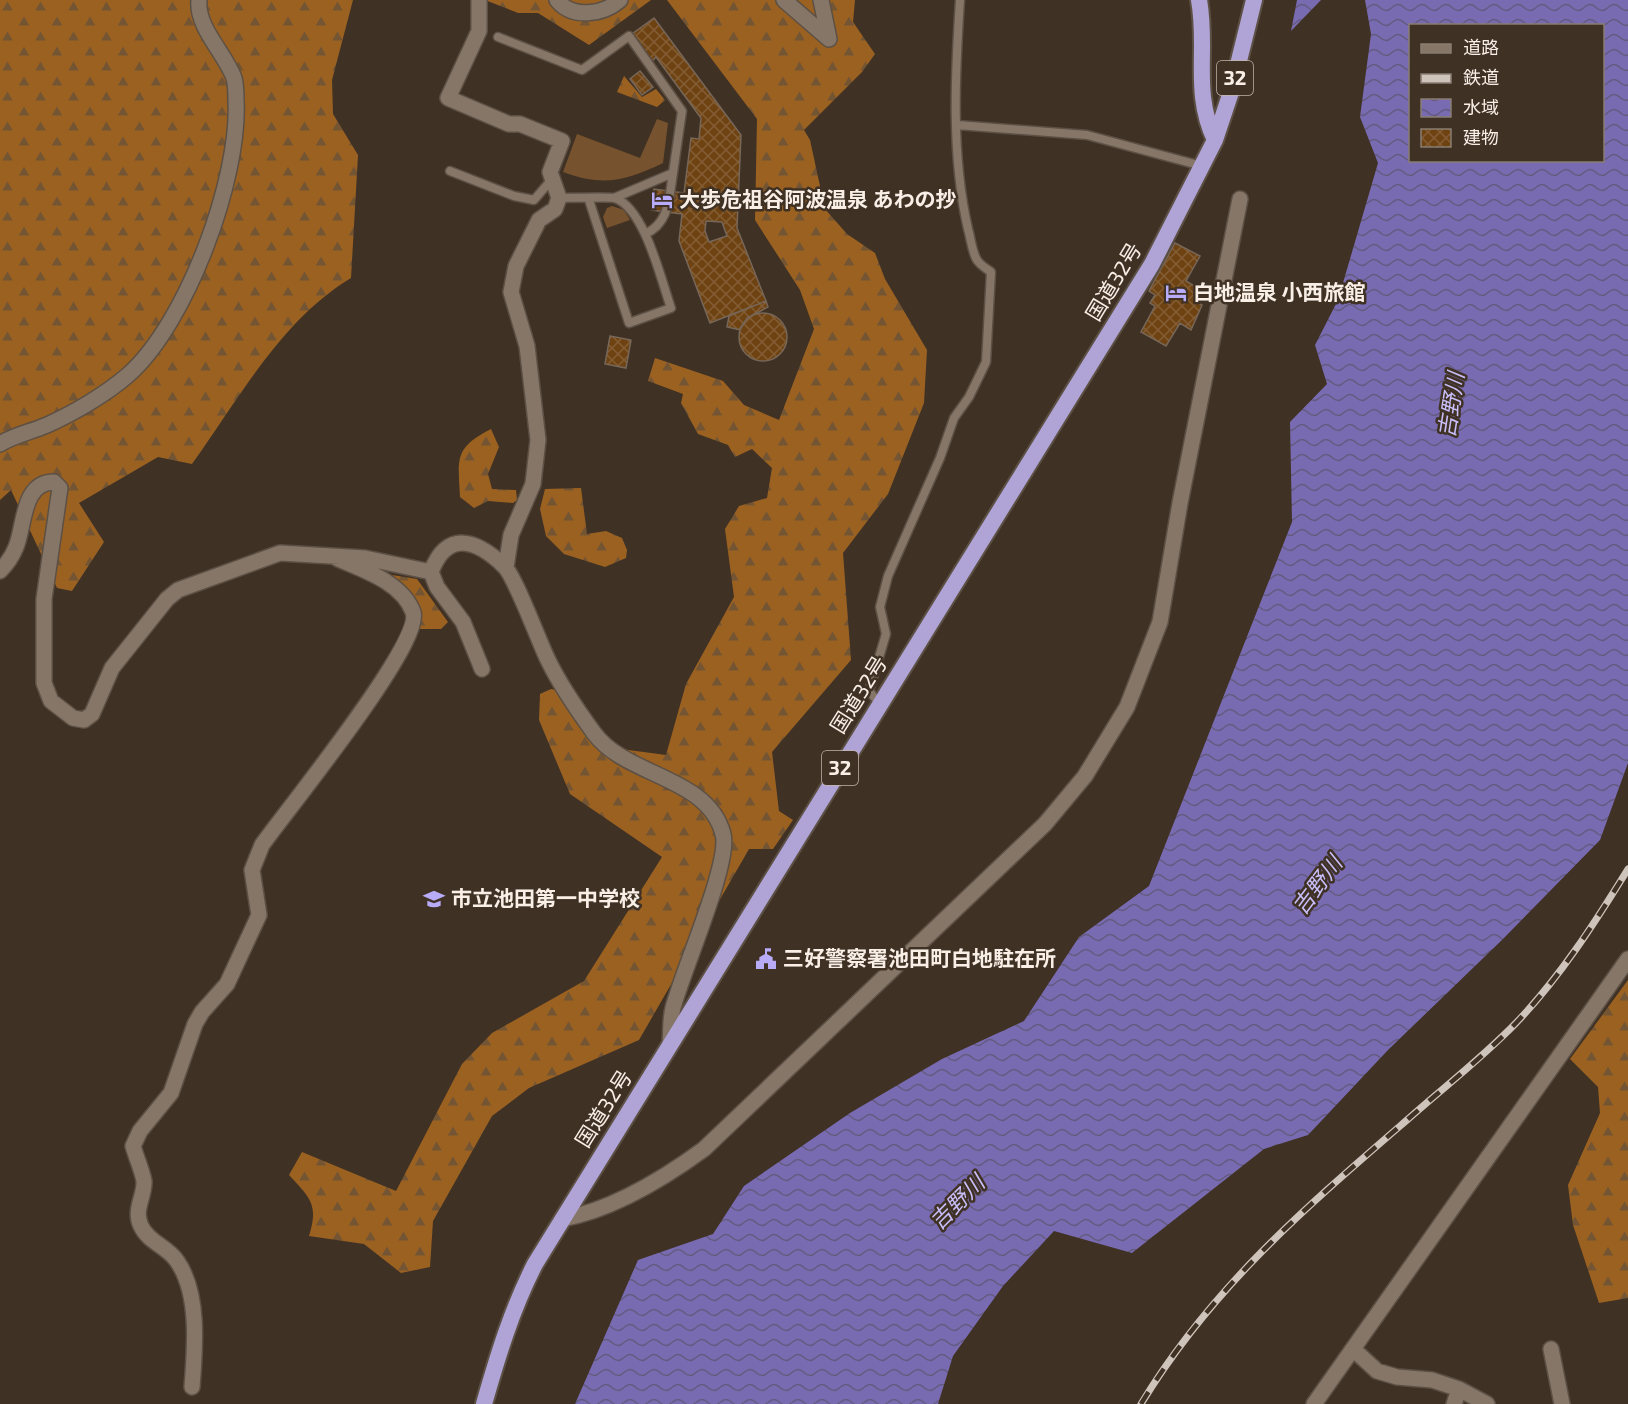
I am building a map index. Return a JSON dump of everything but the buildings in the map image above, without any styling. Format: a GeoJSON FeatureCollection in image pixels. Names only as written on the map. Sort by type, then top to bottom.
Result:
{"type":"FeatureCollection","features":[{"type":"Feature","properties":{"kind":"highway"},"geometry":{"type":"LineString","coordinates":[[1198,0],[1200,92],[1205,120],[1215,140]]}},
{"type":"Feature","properties":{"kind":"highway","name":"国道32号"},"geometry":{"type":"LineString","coordinates":[[484,1404],[518,1298],[562,1219],[1152,264],[1215,140],[1232,89],[1251,5]]}},
{"type":"Feature","properties":{"kind":"street"},"geometry":{"type":"LineString","coordinates":[[0,444],[48,424],[108,390],[129,374],[157,339],[190,284],[226,192],[237,115],[235,81],[210,36],[199,8],[200,0]]}},
{"type":"Feature","properties":{"kind":"street"},"geometry":{"type":"LineString","coordinates":[[478,0],[479,31],[448,98],[509,124],[520,123],[562,141],[550,172],[559,198],[555,209],[538,220],[516,266],[511,292],[527,346],[538,440],[533,484],[510,535],[506,567]]}},
{"type":"Feature","properties":{"kind":"street"},"geometry":{"type":"LineString","coordinates":[[557,0],[570,11],[586,14],[602,10],[620,0]]}},
{"type":"Feature","properties":{"kind":"street"},"geometry":{"type":"LineString","coordinates":[[784,0],[829,39],[821,0]]}},
{"type":"Feature","properties":{"kind":"street"},"geometry":{"type":"LineString","coordinates":[[562,1219],[584,1215],[655,1182],[704,1149],[1045,824],[1085,776],[1127,707],[1160,622],[1180,503],[1240,199]]}},
{"type":"Feature","properties":{"kind":"street"},"geometry":{"type":"LineString","coordinates":[[0,571],[10,560],[17,546],[30,494],[46,482],[54,482],[60,488],[44,599],[44,683],[51,701],[73,718],[84,720],[92,714],[112,668],[168,598],[178,590],[280,553],[365,558],[431,572]]}},
{"type":"Feature","properties":{"kind":"street"},"geometry":{"type":"LineString","coordinates":[[482,669],[463,622],[438,587],[431,572],[437,557],[445,546],[457,542],[482,550],[506,567],[549,662],[595,735],[614,753],[693,794],[716,815],[724,837],[717,878],[672,1010],[670,1044]]}},
{"type":"Feature","properties":{"kind":"street"},"geometry":{"type":"LineString","coordinates":[[192,1387],[194,1311],[177,1260],[154,1242],[140,1225],[138,1205],[144,1182],[134,1146],[140,1131],[171,1093],[195,1024],[202,1012],[227,984],[259,915],[252,870],[262,845],[385,680],[414,627],[413,612],[391,583],[336,558]]}},
{"type":"Feature","properties":{"kind":"street"},"geometry":{"type":"LineString","coordinates":[[1314,1404],[1628,959]]}},
{"type":"Feature","properties":{"kind":"street"},"geometry":{"type":"LineString","coordinates":[[1353,1349],[1377,1371],[1397,1377],[1432,1380],[1460,1389],[1487,1404]]}},
{"type":"Feature","properties":{"kind":"street"},"geometry":{"type":"LineString","coordinates":[[1551,1349],[1562,1404]]}},
{"type":"Feature","properties":{"kind":"street"},"geometry":{"type":"LineString","coordinates":[[1454,1404],[1460,1389]]}},
{"type":"Feature","properties":{"kind":"lane"},"geometry":{"type":"LineString","coordinates":[[880,704],[869,691],[886,634],[880,607],[888,576],[940,458],[954,418],[969,397],[986,362],[991,272],[978,261],[973,249],[964,210],[957,125],[956,60],[960,0]]}},
{"type":"Feature","properties":{"kind":"lane"},"geometry":{"type":"LineString","coordinates":[[498,37],[582,70],[629,36],[682,111],[666,214],[661,224],[645,234]]}},
{"type":"Feature","properties":{"kind":"lane"},"geometry":{"type":"LineString","coordinates":[[957,125],[1087,135],[1202,166]]}},
{"type":"Feature","properties":{"kind":"lane"},"geometry":{"type":"LineString","coordinates":[[450,171],[514,196],[534,200],[552,179]]}},
{"type":"Feature","properties":{"kind":"lane"},"geometry":{"type":"LineString","coordinates":[[559,198],[588,200],[614,198],[673,172]]}},
{"type":"Feature","properties":{"kind":"lane"},"geometry":{"type":"LineString","coordinates":[[588,200],[629,323],[671,308],[645,234],[629,209],[614,198]]}},
{"type":"Feature","properties":{"kind":"shaded area"},"geometry":{"type":"Polygon","coordinates":[[[657,119],[668,123],[663,163],[626,178],[614,180],[577,177],[563,172],[577,134],[640,158],[657,119]]]}},
{"type":"Feature","properties":{"kind":"shaded area"},"geometry":{"type":"Polygon","coordinates":[[[612,206],[624,210],[630,220],[607,228],[603,217],[607,208],[612,206]]]}},
{"type":"Feature","properties":{"kind":"green space"},"geometry":{"type":"Polygon","coordinates":[[[0,0],[353,0],[332,80],[333,114],[358,155],[351,278],[326,295],[282,338],[192,464],[158,457],[79,503],[104,542],[72,591],[57,588],[11,490],[0,500],[0,0]]]}},
{"type":"Feature","properties":{"kind":"green space"},"geometry":{"type":"Polygon","coordinates":[[[485,0],[651,0],[589,45],[538,13],[518,13],[485,0]]]}},
{"type":"Feature","properties":{"kind":"green space"},"geometry":{"type":"Polygon","coordinates":[[[667,0],[855,0],[853,22],[875,54],[862,72],[804,130],[810,140],[825,209],[847,234],[875,253],[885,279],[927,350],[924,403],[888,494],[843,553],[851,660],[772,752],[779,811],[793,820],[773,849],[749,849],[639,1040],[529,1088],[492,1116],[433,1221],[430,1267],[401,1273],[364,1244],[309,1236],[313,1216],[311,1202],[289,1175],[302,1152],[396,1191],[462,1064],[492,1033],[584,981],[662,857],[570,794],[539,720],[540,694],[551,689],[565,692],[573,714],[621,749],[666,755],[686,684],[734,597],[725,529],[739,506],[767,498],[772,468],[752,449],[735,457],[728,445],[698,434],[681,403],[683,394],[648,381],[655,358],[723,381],[744,405],[779,420],[814,329],[800,290],[755,220],[757,119],[667,0]]]}},
{"type":"Feature","properties":{"kind":"green space"},"geometry":{"type":"Polygon","coordinates":[[[624,76],[642,97],[656,89],[665,100],[657,107],[617,92],[624,76]]]}},
{"type":"Feature","properties":{"kind":"green space"},"geometry":{"type":"Polygon","coordinates":[[[491,429],[499,447],[488,474],[492,489],[516,490],[517,500],[513,503],[488,501],[474,508],[460,497],[459,463],[464,449],[470,442],[491,429]]]}},
{"type":"Feature","properties":{"kind":"green space"},"geometry":{"type":"Polygon","coordinates":[[[581,488],[587,534],[606,531],[622,538],[627,550],[626,558],[605,567],[564,554],[546,536],[540,509],[545,489],[581,488]]]}},
{"type":"Feature","properties":{"kind":"green space"},"geometry":{"type":"Polygon","coordinates":[[[392,575],[417,579],[448,622],[441,629],[420,629],[419,611],[414,598],[392,575]]]}},
{"type":"Feature","properties":{"kind":"green space"},"geometry":{"type":"Polygon","coordinates":[[[1628,980],[1628,1298],[1599,1303],[1573,1225],[1568,1185],[1600,1113],[1598,1087],[1570,1059],[1628,980]]]}},
{"type":"Feature","properties":{"kind":"water"},"geometry":{"type":"Polygon","coordinates":[[[1297,0],[1321,0],[1291,31],[1297,0]]]}},
{"type":"Feature","properties":{"kind":"water","name":"吉野川"},"geometry":{"type":"Polygon","coordinates":[[[1365,0],[1628,0],[1628,763],[1600,840],[1503,939],[1388,1050],[1308,1135],[1264,1149],[1132,1253],[1054,1231],[1003,1286],[953,1356],[938,1404],[575,1404],[638,1260],[713,1234],[744,1186],[850,1113],[942,1059],[1024,1021],[1079,937],[1149,886],[1292,522],[1290,422],[1327,384],[1315,345],[1338,300],[1378,163],[1360,117],[1371,34],[1365,0]]]}},
{"type":"Feature","properties":{"kind":"railway"},"geometry":{"type":"LineString","coordinates":[[1141,1404],[1198,1323],[1262,1251],[1332,1185],[1516,1023],[1576,949],[1628,869]]}},
{"type":"Feature","properties":{"kind":"place","name":"大歩危祖谷阿波温泉 あわの抄"},"geometry":{"type":"Point","coordinates":[662,200]}},
{"type":"Feature","properties":{"kind":"place","name":"白地温泉 小西旅館"},"geometry":{"type":"Point","coordinates":[1176,293]}},
{"type":"Feature","properties":{"kind":"place","name":"市立池田第一中学校"},"geometry":{"type":"Point","coordinates":[434,899]}},
{"type":"Feature","properties":{"kind":"place","name":"三好警察署池田町白地駐在所"},"geometry":{"type":"Point","coordinates":[766,959]}}]}
